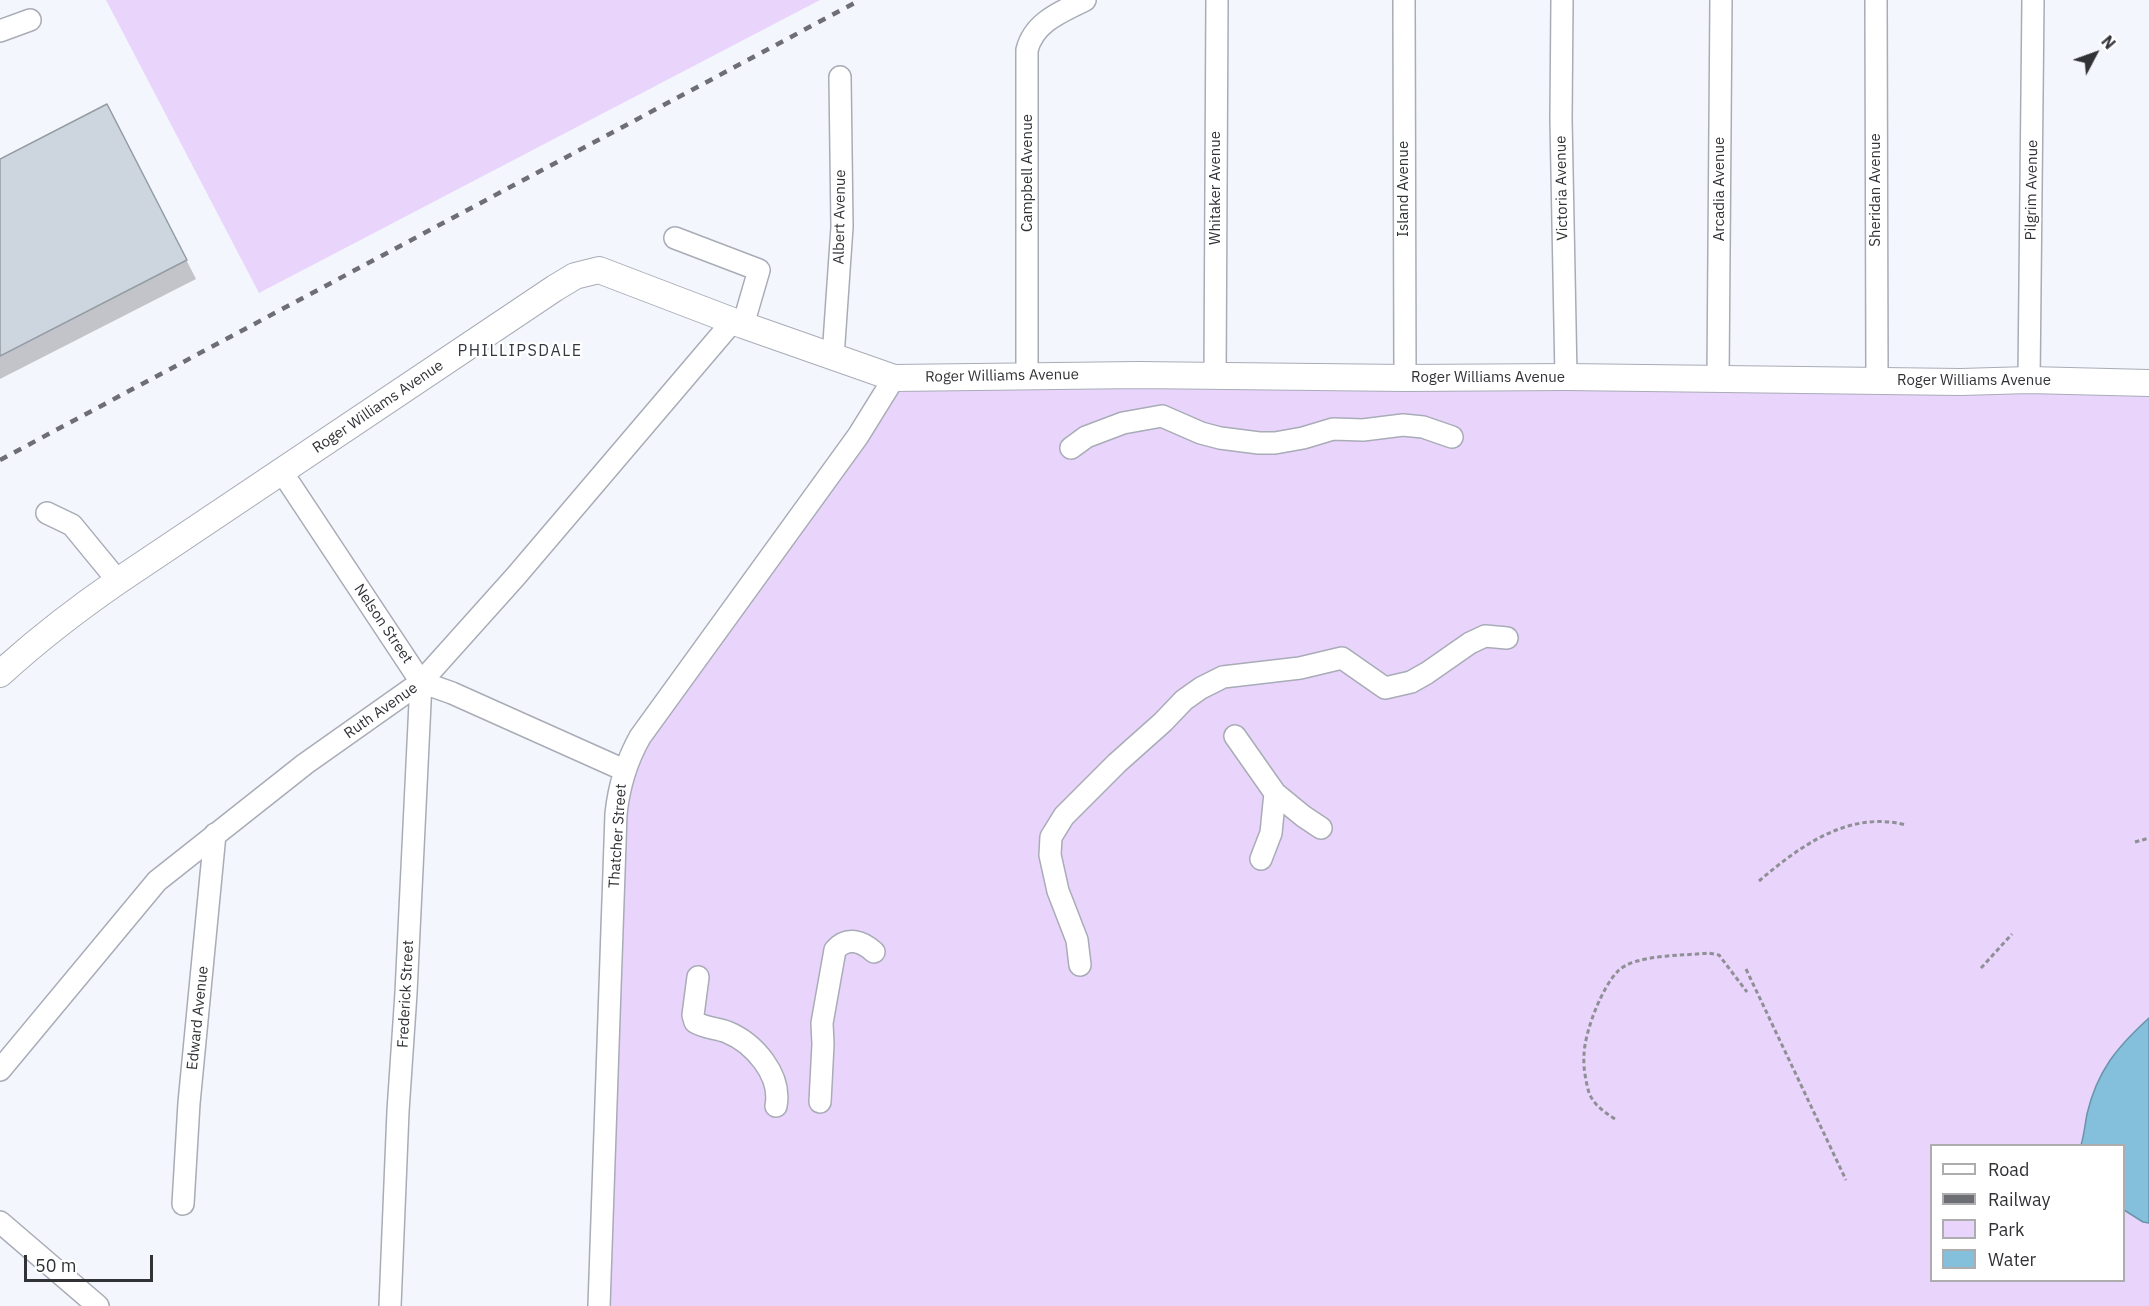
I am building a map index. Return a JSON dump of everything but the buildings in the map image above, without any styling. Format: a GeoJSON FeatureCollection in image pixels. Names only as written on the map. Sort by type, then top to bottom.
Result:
{"type":"FeatureCollection","features":[{"type":"Feature","properties":{"kind":"main road","name":"Roger Williams Avenue"},"geometry":{"type":"LineString","coordinates":[[0,674],[30,646],[118,581],[555,288],[587,272],[599,270],[738,323],[894,378],[1027,376],[1566,377],[2149,383]]}},
{"type":"Feature","properties":{"kind":"street","name":"Campbell Avenue"},"geometry":{"type":"LineString","coordinates":[[1027,376],[1027,50],[1030,38],[1039,26],[1085,0]]}},
{"type":"Feature","properties":{"kind":"street","name":"Whitaker Avenue"},"geometry":{"type":"LineString","coordinates":[[1215,376],[1216,0]]}},
{"type":"Feature","properties":{"kind":"street","name":"Island Avenue"},"geometry":{"type":"LineString","coordinates":[[1404,0],[1405,378]]}},
{"type":"Feature","properties":{"kind":"street","name":"Victoria Avenue"},"geometry":{"type":"LineString","coordinates":[[1562,0],[1561,119],[1566,377]]}},
{"type":"Feature","properties":{"kind":"street","name":"Arcadia Avenue"},"geometry":{"type":"LineString","coordinates":[[1718,378],[1721,0]]}},
{"type":"Feature","properties":{"kind":"street","name":"Sheridan Avenue"},"geometry":{"type":"LineString","coordinates":[[1876,0],[1877,380]]}},
{"type":"Feature","properties":{"kind":"street","name":"Pilgrim Avenue"},"geometry":{"type":"LineString","coordinates":[[2029,380],[2033,0]]}},
{"type":"Feature","properties":{"kind":"street"},"geometry":{"type":"LineString","coordinates":[[0,31],[30,20]]}},
{"type":"Feature","properties":{"kind":"street","name":"Albert Avenue"},"geometry":{"type":"LineString","coordinates":[[833,357],[842,227],[840,77]]}},
{"type":"Feature","properties":{"kind":"street"},"geometry":{"type":"LineString","coordinates":[[675,238],[759,270],[738,323]]}},
{"type":"Feature","properties":{"kind":"street","name":"Ruth Avenue"},"geometry":{"type":"LineString","coordinates":[[4,1058],[157,881],[305,764],[422,682],[738,323]]}},
{"type":"Feature","properties":{"kind":"street","name":"Thatcher Street"},"geometry":{"type":"LineString","coordinates":[[599,1306],[616,814],[624,770],[640,737],[858,436],[894,378]]}},
{"type":"Feature","properties":{"kind":"street"},"geometry":{"type":"LineString","coordinates":[[1071,448],[1086,437],[1123,423],[1162,416],[1201,433],[1260,443],[1303,438],[1333,429],[1363,430],[1403,425],[1423,427],[1452,437]]}},
{"type":"Feature","properties":{"kind":"street","name":"Nelson Street"},"geometry":{"type":"LineString","coordinates":[[282,472],[422,682]]}},
{"type":"Feature","properties":{"kind":"street"},"geometry":{"type":"LineString","coordinates":[[48,513],[72,525],[118,581]]}},
{"type":"Feature","properties":{"kind":"street"},"geometry":{"type":"LineString","coordinates":[[1080,965],[1077,940],[1056,882],[1050,855],[1051,837],[1064,816],[1184,700],[1223,677],[1300,668],[1342,658],[1385,688],[1411,682],[1470,643],[1485,636],[1507,638]]}},
{"type":"Feature","properties":{"kind":"street"},"geometry":{"type":"LineString","coordinates":[[422,682],[452,693],[624,770]]}},
{"type":"Feature","properties":{"kind":"street","name":"Frederick Street"},"geometry":{"type":"LineString","coordinates":[[390,1306],[398,1111],[422,682]]}},
{"type":"Feature","properties":{"kind":"street"},"geometry":{"type":"LineString","coordinates":[[1235,736],[1275,793],[1321,828]]}},
{"type":"Feature","properties":{"kind":"street"},"geometry":{"type":"LineString","coordinates":[[1260,859],[1271,833],[1275,793]]}},
{"type":"Feature","properties":{"kind":"street","name":"Edward Avenue"},"geometry":{"type":"LineString","coordinates":[[183,1204],[189,1103],[216,834]]}},
{"type":"Feature","properties":{"kind":"street"},"geometry":{"type":"LineString","coordinates":[[820,1102],[822,1023],[835,950],[844,942],[850,941],[862,944],[874,952]]}},
{"type":"Feature","properties":{"kind":"street"},"geometry":{"type":"LineString","coordinates":[[698,977],[693,1015],[695,1022],[729,1033],[753,1050],[763,1061],[776,1088],[776,1106]]}},
{"type":"Feature","properties":{"kind":"street"},"geometry":{"type":"LineString","coordinates":[[0,1222],[98,1306]]}},
{"type":"Feature","properties":{"kind":"path"},"geometry":{"type":"LineString","coordinates":[[1759,881],[1782,861],[1811,841],[1839,828],[1865,822],[1891,821],[1906,825]]}},
{"type":"Feature","properties":{"kind":"path"},"geometry":{"type":"LineString","coordinates":[[2135,842],[2149,838]]}},
{"type":"Feature","properties":{"kind":"path"},"geometry":{"type":"LineString","coordinates":[[1981,968],[2012,934]]}},
{"type":"Feature","properties":{"kind":"path"},"geometry":{"type":"LineString","coordinates":[[1615,1119],[1596,1104],[1589,1092],[1584,1055],[1588,1032],[1603,993],[1618,970],[1636,960],[1708,953],[1719,955],[1747,992]]}},
{"type":"Feature","properties":{"kind":"path"},"geometry":{"type":"LineString","coordinates":[[1746,969],[1846,1180]]}},
{"type":"Feature","properties":{"kind":"green space"},"geometry":{"type":"Polygon","coordinates":[[[106,0],[820,0],[259,293],[106,0]]]}},
{"type":"Feature","properties":{"kind":"green space"},"geometry":{"type":"Polygon","coordinates":[[[889,383],[2149,391],[2149,1306],[594,1306],[600,925],[617,771],[889,383]]]}},
{"type":"Feature","properties":{"kind":"water"},"geometry":{"type":"Polygon","coordinates":[[[2149,1018],[2149,1223],[2143,1222],[2125,1211],[2125,1144],[2081,1144],[2096,1085],[2110,1061],[2127,1039],[2149,1018]]]}},
{"type":"Feature","properties":{"kind":"railway"},"geometry":{"type":"LineString","coordinates":[[0,460],[860,0]]}},
{"type":"Feature","properties":{"kind":"district","name":"PHILLIPSDALE"},"geometry":{"type":"Point","coordinates":[520,351]}}]}
